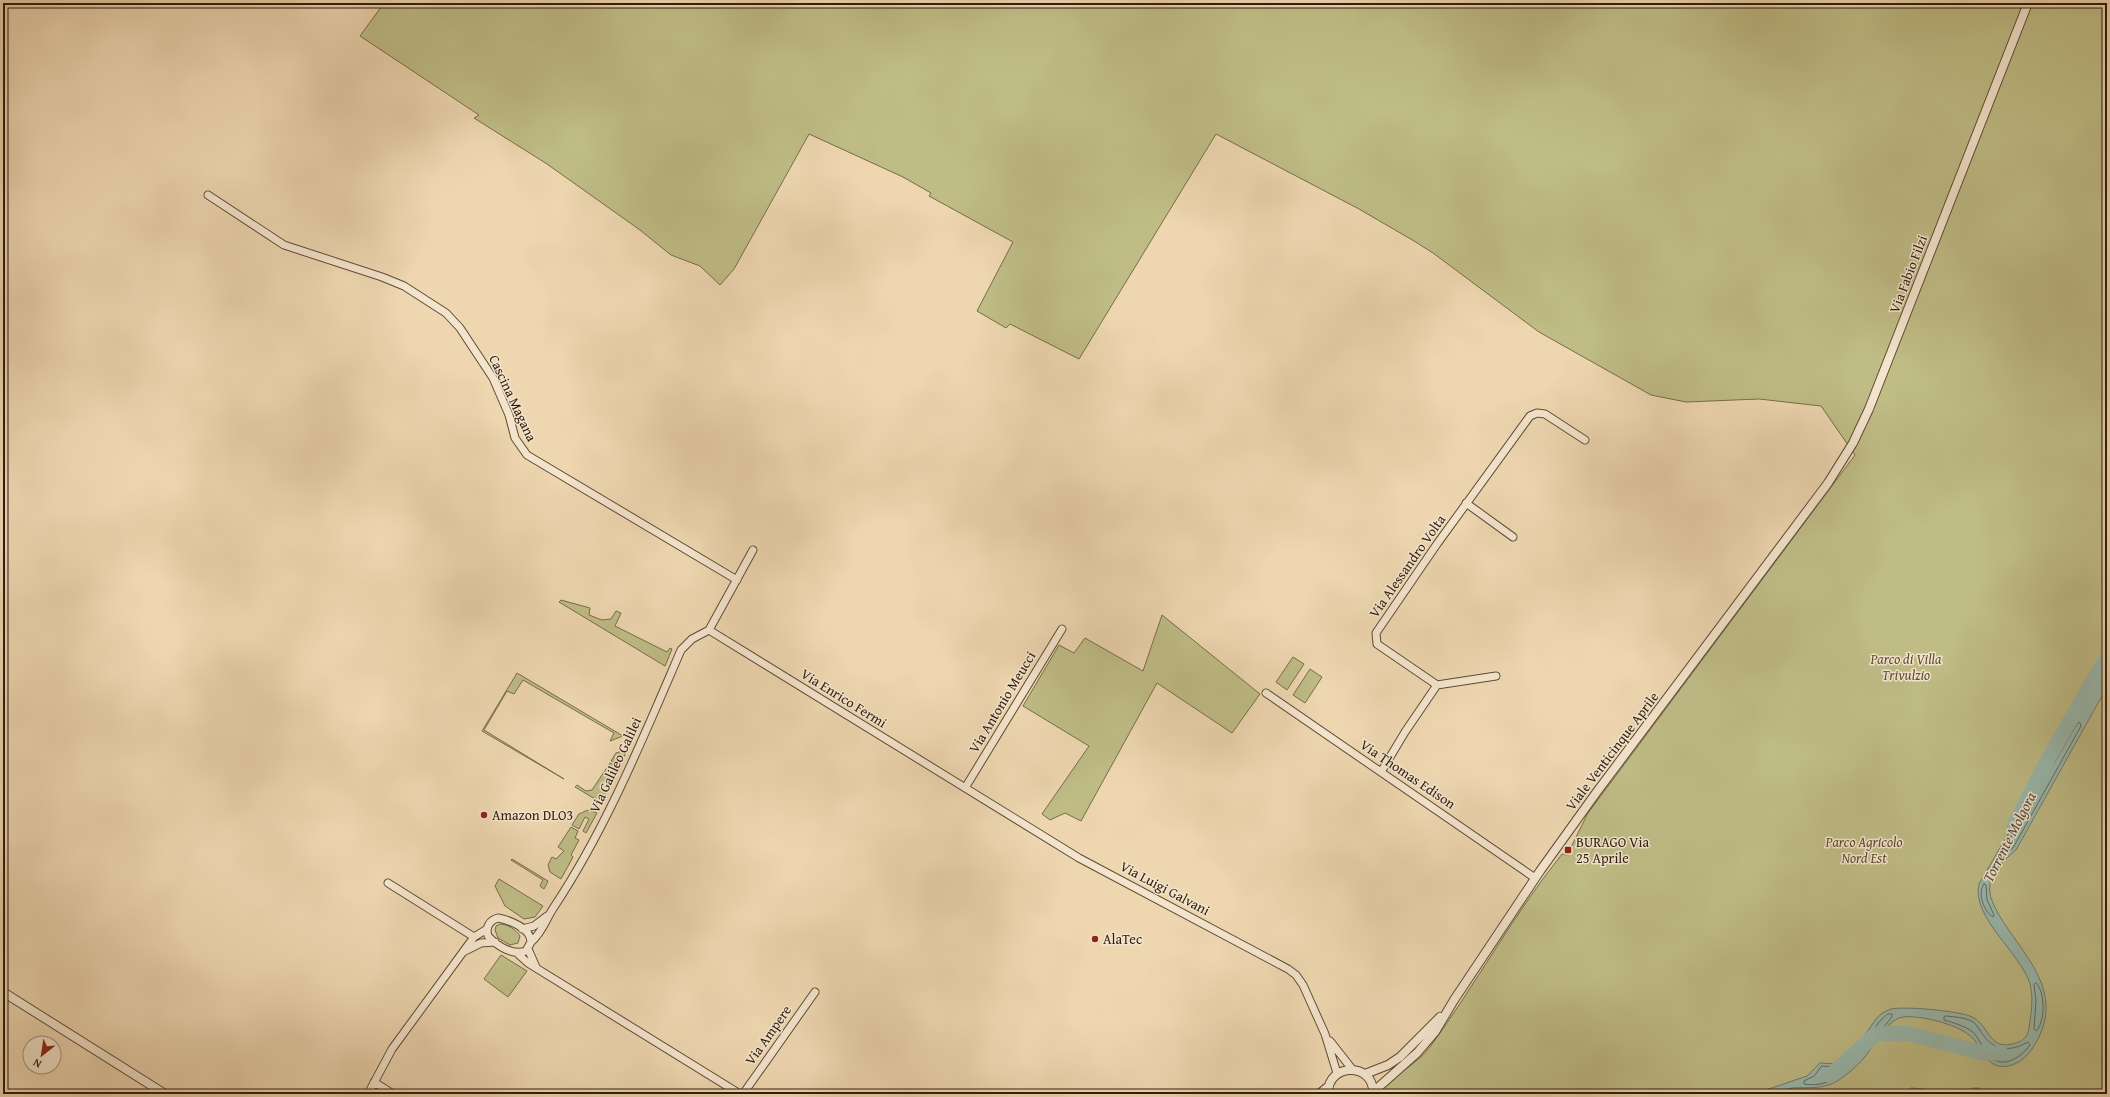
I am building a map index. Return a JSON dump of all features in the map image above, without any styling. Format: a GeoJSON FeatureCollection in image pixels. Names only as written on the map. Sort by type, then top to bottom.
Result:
{"type":"FeatureCollection","features":[{"type":"Feature","properties":{"kind":"street","name":"Via Fabio Filzi"},"geometry":{"type":"LineString","coordinates":[[2019,23],[2025,3]]}},
{"type":"Feature","properties":{"kind":"street","name":"Via Fabio Filzi"},"geometry":{"type":"LineString","coordinates":[[1798,523],[1837,468],[1865,420],[2028,3]]}},
{"type":"Feature","properties":{"kind":"street","name":"Cascina Magana"},"geometry":{"type":"LineString","coordinates":[[208,195],[284,245],[382,277],[404,286],[446,313],[460,328],[493,378],[509,415],[515,438],[527,455],[736,580]]}},
{"type":"Feature","properties":{"kind":"street","name":"Via Alessandro Volta"},"geometry":{"type":"LineString","coordinates":[[1437,685],[1377,644],[1375,638],[1376,633],[1466,503],[1530,416],[1537,413],[1545,414],[1585,440]]}},
{"type":"Feature","properties":{"kind":"street"},"geometry":{"type":"LineString","coordinates":[[1466,503],[1513,537]]}},
{"type":"Feature","properties":{"kind":"street","name":"Viale Venticinque Aprile"},"geometry":{"type":"LineString","coordinates":[[1373,1093],[1427,1043],[1441,1024],[1454,1000],[1535,878],[1596,793],[1798,523]]}},
{"type":"Feature","properties":{"kind":"street"},"geometry":{"type":"LineString","coordinates":[[709,630],[753,550]]}},
{"type":"Feature","properties":{"kind":"street","name":"Via Antonio Meucci"},"geometry":{"type":"LineString","coordinates":[[965,788],[1062,629]]}},
{"type":"Feature","properties":{"kind":"street","name":"Via Enrico Fermi"},"geometry":{"type":"LineString","coordinates":[[709,630],[965,788]]}},
{"type":"Feature","properties":{"kind":"street","name":"Via Galileo Galilei"},"geometry":{"type":"LineString","coordinates":[[530,945],[537,937],[547,916],[570,880],[623,784],[681,650],[692,639],[709,630]]}},
{"type":"Feature","properties":{"kind":"street"},"geometry":{"type":"LineString","coordinates":[[1381,772],[1405,732],[1437,685],[1496,676]]}},
{"type":"Feature","properties":{"kind":"street","name":"Via Thomas Edison"},"geometry":{"type":"LineString","coordinates":[[1266,693],[1535,878]]}},
{"type":"Feature","properties":{"kind":"street","name":"Via Luigi Galvani"},"geometry":{"type":"LineString","coordinates":[[965,788],[1079,858],[1288,969],[1300,979],[1325,1034],[1337,1073]]}},
{"type":"Feature","properties":{"kind":"street"},"geometry":{"type":"LineString","coordinates":[[388,883],[474,937]]}},
{"type":"Feature","properties":{"kind":"street"},"geometry":{"type":"LineString","coordinates":[[522,929],[534,926],[547,916]]}},
{"type":"Feature","properties":{"kind":"street"},"geometry":{"type":"LineString","coordinates":[[368,1094],[392,1049],[474,937],[487,929],[491,921],[498,918],[511,922],[522,929],[529,936],[536,967]]}},
{"type":"Feature","properties":{"kind":"street"},"geometry":{"type":"LineString","coordinates":[[487,929],[488,936],[495,942],[518,954],[536,967],[741,1094]]}},
{"type":"Feature","properties":{"kind":"street"},"geometry":{"type":"LineString","coordinates":[[465,951],[481,944],[495,942]]}},
{"type":"Feature","properties":{"kind":"street"},"geometry":{"type":"LineString","coordinates":[[518,954],[530,945]]}},
{"type":"Feature","properties":{"kind":"street"},"geometry":{"type":"LineString","coordinates":[[3,992],[164,1094]]}},
{"type":"Feature","properties":{"kind":"street","name":"Via Ampere"},"geometry":{"type":"LineString","coordinates":[[741,1094],[815,992]]}},
{"type":"Feature","properties":{"kind":"street","name":"Viale Venticinque Aprile"},"geometry":{"type":"LineString","coordinates":[[1365,1074],[1388,1065],[1407,1051],[1454,1000]]}},
{"type":"Feature","properties":{"kind":"street","name":"Via Luigi Galvani"},"geometry":{"type":"LineString","coordinates":[[1325,1034],[1352,1069]]}},
{"type":"Feature","properties":{"kind":"street"},"geometry":{"type":"LineString","coordinates":[[1318,1094],[1329,1090],[1337,1073],[1352,1069],[1365,1074],[1371,1082],[1373,1093]]}},
{"type":"Feature","properties":{"kind":"street"},"geometry":{"type":"LineString","coordinates":[[374,1082],[393,1094]]}},
{"type":"Feature","properties":{"kind":"green space","name":"Parco Agricolo Nord Est"},"geometry":{"type":"Polygon","coordinates":[[[384,3],[2107,3],[2107,1094],[1379,1094],[1390,1081],[1418,1060],[1430,1047],[1544,877],[1562,854],[1567,855],[1588,813],[1855,455],[1821,406],[1759,399],[1686,402],[1651,395],[1539,332],[1433,253],[1414,241],[1359,209],[1216,134],[1079,359],[1010,324],[1006,328],[977,311],[1013,242],[929,196],[931,193],[903,177],[809,134],[734,269],[720,285],[700,266],[671,255],[640,230],[547,164],[474,118],[479,115],[360,36],[384,3]]]}},
{"type":"Feature","properties":{"kind":"green space"},"geometry":{"type":"Polygon","coordinates":[[[561,600],[590,608],[589,615],[602,620],[611,619],[616,611],[621,613],[615,626],[667,652],[670,648],[672,649],[665,666],[559,602],[561,600]]]}},
{"type":"Feature","properties":{"kind":"green space"},"geometry":{"type":"Polygon","coordinates":[[[1162,615],[1260,694],[1232,733],[1157,683],[1081,821],[1065,813],[1050,820],[1042,814],[1089,746],[1023,706],[1059,645],[1074,653],[1085,638],[1143,671],[1162,615]]]}},
{"type":"Feature","properties":{"kind":"green space"},"geometry":{"type":"Polygon","coordinates":[[[1293,657],[1304,664],[1287,690],[1276,682],[1293,657]]]}},
{"type":"Feature","properties":{"kind":"green space"},"geometry":{"type":"Polygon","coordinates":[[[1310,669],[1322,677],[1305,703],[1293,695],[1310,669]]]}},
{"type":"Feature","properties":{"kind":"green space"},"geometry":{"type":"Polygon","coordinates":[[[517,673],[623,736],[610,741],[614,733],[523,680],[514,694],[507,691],[484,730],[564,779],[482,731],[517,673]]]}},
{"type":"Feature","properties":{"kind":"green space"},"geometry":{"type":"Polygon","coordinates":[[[622,751],[626,752],[620,765],[611,761],[616,753],[622,751]]]}},
{"type":"Feature","properties":{"kind":"green space"},"geometry":{"type":"Polygon","coordinates":[[[610,763],[620,768],[609,790],[607,790],[600,802],[575,787],[577,785],[586,791],[592,790],[610,763]]]}},
{"type":"Feature","properties":{"kind":"green space"},"geometry":{"type":"Polygon","coordinates":[[[588,810],[597,813],[586,833],[583,831],[589,819],[585,817],[579,829],[572,825],[579,814],[588,810]]]}},
{"type":"Feature","properties":{"kind":"green space"},"geometry":{"type":"Polygon","coordinates":[[[571,827],[578,831],[575,838],[579,840],[571,855],[573,857],[561,879],[550,872],[548,865],[552,857],[556,859],[564,851],[558,847],[571,827]]]}},
{"type":"Feature","properties":{"kind":"green space"},"geometry":{"type":"Polygon","coordinates":[[[512,859],[548,881],[544,889],[540,886],[543,880],[511,860],[512,859]]]}},
{"type":"Feature","properties":{"kind":"green space"},"geometry":{"type":"Polygon","coordinates":[[[499,879],[543,906],[535,917],[524,919],[505,906],[495,886],[499,879]]]}},
{"type":"Feature","properties":{"kind":"green space"},"geometry":{"type":"Polygon","coordinates":[[[500,924],[509,926],[520,936],[518,943],[510,945],[498,938],[495,930],[496,926],[500,924]]]}},
{"type":"Feature","properties":{"kind":"green space"},"geometry":{"type":"Polygon","coordinates":[[[501,955],[527,971],[508,997],[484,979],[501,955]]]}},
{"type":"Feature","properties":{"kind":"water","name":"Torrente Molgora"},"geometry":{"type":"Polygon","coordinates":[[[2107,664],[2107,687],[2016,850],[2000,865],[1990,884],[1991,896],[1995,908],[2028,958],[2043,987],[2046,1003],[2045,1019],[2039,1037],[2028,1054],[2021,1061],[2012,1065],[1996,1065],[1990,1062],[1969,1035],[1956,1027],[1919,1017],[1903,1017],[1891,1023],[1861,1061],[1839,1080],[1822,1087],[1792,1088],[1772,1094],[1754,1094],[1807,1076],[1820,1063],[1838,1064],[1847,1061],[1876,1019],[1891,1009],[1898,1008],[1945,1011],[1966,1015],[1978,1021],[1990,1036],[1998,1043],[2004,1045],[2012,1044],[2024,1039],[2029,1029],[2032,1006],[2030,984],[2025,972],[1989,922],[1982,909],[1978,896],[1979,884],[2107,664]]]}},
{"type":"Feature","properties":{"kind":"water"},"geometry":{"type":"Polygon","coordinates":[[[1911,1088],[1923,1089],[1929,1094],[1902,1094],[1911,1088]]]}},
{"type":"Feature","properties":{"kind":"water"},"geometry":{"type":"Polygon","coordinates":[[[1973,1088],[1979,1088],[1988,1094],[1962,1094],[1973,1088]]]}},
{"type":"Feature","properties":{"kind":"waterway","name":"Torrente Molgora"},"geometry":{"type":"LineString","coordinates":[[2014,826],[2048,759],[2107,657]]}},
{"type":"Feature","properties":{"kind":"waterway","name":"Torrente Molgora"},"geometry":{"type":"LineString","coordinates":[[1830,1076],[1876,1034],[1906,1033],[1983,1053],[2001,1053]]}},
{"type":"Feature","properties":{"kind":"place","name":"Amazon DLO3"},"geometry":{"type":"Point","coordinates":[484,815]}},
{"type":"Feature","properties":{"kind":"place","name":"BURAGO Via 25 Aprile"},"geometry":{"type":"Point","coordinates":[1568,850]}},
{"type":"Feature","properties":{"kind":"place","name":"AlaTec"},"geometry":{"type":"Point","coordinates":[1095,939]}},
{"type":"Feature","properties":{"kind":"park label","name":"Parco di Villa Trivulzio"},"geometry":{"type":"Point","coordinates":[1906,668]}}]}
